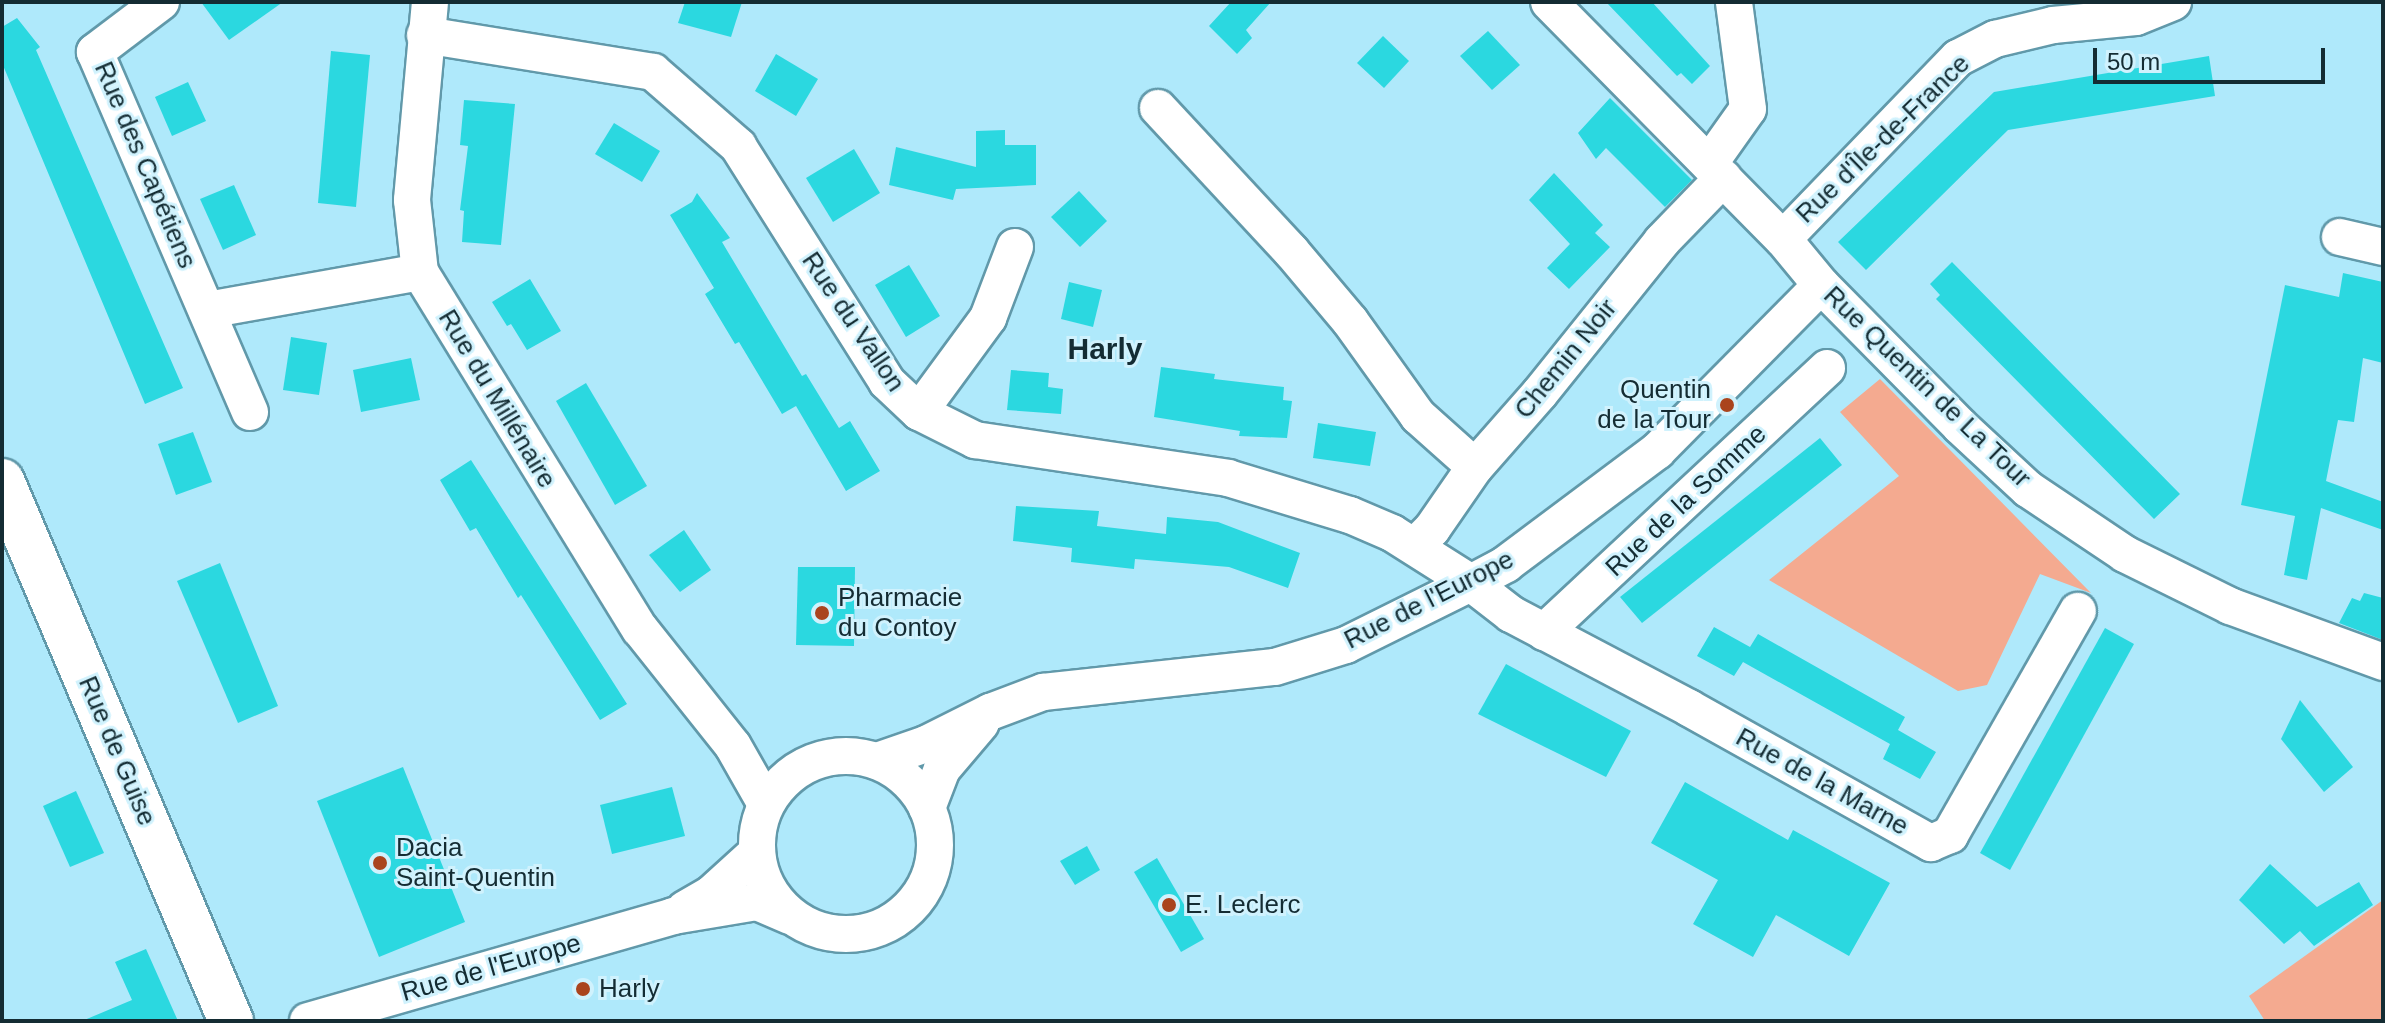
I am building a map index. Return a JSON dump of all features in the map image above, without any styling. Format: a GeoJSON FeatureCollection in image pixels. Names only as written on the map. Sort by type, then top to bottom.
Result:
{"type":"FeatureCollection","features":[{"type":"Feature","properties":{"kind":"main road","name":"Rue de Guise"},"geometry":{"type":"LineString","coordinates":[[2,481],[231,1021]]}},
{"type":"Feature","properties":{"kind":"street","name":"Rue des Capétiens"},"geometry":{"type":"LineString","coordinates":[[161,2],[95,52],[250,412]]}},
{"type":"Feature","properties":{"kind":"street","name":"Rue Quentin de La Tour"},"geometry":{"type":"LineString","coordinates":[[1549,2],[1783,239],[1821,285],[1960,426],[2028,489],[2125,554],[2230,606],[2383,662]]}},
{"type":"Feature","properties":{"kind":"street","name":"Rue d'Île-de-France"},"geometry":{"type":"LineString","coordinates":[[1783,239],[1958,58],[1995,39],[2079,12],[2136,17],[2173,2]]}},
{"type":"Feature","properties":{"kind":"street","name":"Chemin Noir"},"geometry":{"type":"LineString","coordinates":[[1415,546],[1432,529],[1475,467],[1540,393],[1716,171],[1748,109],[1745,4]]}},
{"type":"Feature","properties":{"kind":"street","name":"Rue du Millénaire"},"geometry":{"type":"LineString","coordinates":[[428,18],[412,200],[420,272],[640,629],[733,746],[766,804]]}},
{"type":"Feature","properties":{"kind":"street","name":"Rue du Vallon"},"geometry":{"type":"LineString","coordinates":[[428,18],[653,72],[738,146],[887,382],[919,412],[975,440],[1228,478],[1350,515],[1415,546],[1471,583]]}},
{"type":"Feature","properties":{"kind":"street"},"geometry":{"type":"LineString","coordinates":[[1158,108],[1350,321],[1418,416],[1475,467]]}},
{"type":"Feature","properties":{"kind":"street"},"geometry":{"type":"LineString","coordinates":[[2340,237],[2383,247]]}},
{"type":"Feature","properties":{"kind":"street"},"geometry":{"type":"LineString","coordinates":[[919,412],[988,318],[1015,247]]}},
{"type":"Feature","properties":{"kind":"street"},"geometry":{"type":"LineString","coordinates":[[207,310],[420,272]]}},
{"type":"Feature","properties":{"kind":"street","name":"Rue de l'Europe"},"geometry":{"type":"LineString","coordinates":[[877,761],[926,744],[990,712],[1043,692],[1275,667],[1346,645],[1471,583],[1506,564],[1657,451],[1821,285]]}},
{"type":"Feature","properties":{"kind":"street","name":"Rue de la Somme"},"geometry":{"type":"LineString","coordinates":[[1544,632],[1827,368]]}},
{"type":"Feature","properties":{"kind":"street","name":"Rue de la Marne"},"geometry":{"type":"LineString","coordinates":[[1471,583],[1511,614],[1689,708],[1931,843],[1950,835],[2078,611]]}},
{"type":"Feature","properties":{"kind":"street","name":"Rue de l'Europe"},"geometry":{"type":"LineString","coordinates":[[927,808],[942,769],[990,712]]}},
{"type":"Feature","properties":{"kind":"street"},"geometry":{"type":"LineString","coordinates":[[733,746],[775,757],[818,760],[856,756],[877,761],[915,788],[927,808],[934,829],[931,871],[920,895],[904,913],[882,927],[858,934],[822,931],[790,916],[774,898],[762,877],[756,853],[758,828],[766,804],[788,777],[818,760]]}},
{"type":"Feature","properties":{"kind":"street","name":"Rue de l'Europe"},"geometry":{"type":"LineString","coordinates":[[673,916],[711,894],[756,853]]}},
{"type":"Feature","properties":{"kind":"street","name":"Rue de l'Europe"},"geometry":{"type":"LineString","coordinates":[[308,1021],[673,916],[757,902],[790,916]]}},
{"type":"Feature","properties":{"kind":"shaded area"},"geometry":{"type":"Polygon","coordinates":[[[1880,379],[2091,593],[2040,574],[1987,685],[1958,691],[1769,580],[1899,476],[1840,412],[1880,379]]]}},
{"type":"Feature","properties":{"kind":"shaded area"},"geometry":{"type":"Polygon","coordinates":[[[2383,900],[2383,1021],[2265,1021],[2249,996],[2383,900]]]}},
{"type":"Feature","properties":{"kind":"building"},"geometry":{"type":"Polygon","coordinates":[[[201,2],[283,2],[229,40],[201,2]]]}},
{"type":"Feature","properties":{"kind":"building"},"geometry":{"type":"Polygon","coordinates":[[[685,2],[742,2],[731,37],[678,23],[685,2]]]}},
{"type":"Feature","properties":{"kind":"building"},"geometry":{"type":"Polygon","coordinates":[[[1231,2],[1271,2],[1246,30],[1252,38],[1237,54],[1209,26],[1231,2]]]}},
{"type":"Feature","properties":{"kind":"building"},"geometry":{"type":"Polygon","coordinates":[[[1606,2],[1652,2],[1710,66],[1692,84],[1681,73],[1677,76],[1606,2]]]}},
{"type":"Feature","properties":{"kind":"building"},"geometry":{"type":"Polygon","coordinates":[[[17,18],[40,47],[36,50],[183,388],[145,404],[2,63],[2,27],[17,18]]]}},
{"type":"Feature","properties":{"kind":"building"},"geometry":{"type":"Polygon","coordinates":[[[1488,31],[1520,65],[1492,90],[1460,56],[1488,31]]]}},
{"type":"Feature","properties":{"kind":"building"},"geometry":{"type":"Polygon","coordinates":[[[1383,36],[1409,61],[1384,88],[1357,63],[1383,36]]]}},
{"type":"Feature","properties":{"kind":"building"},"geometry":{"type":"Polygon","coordinates":[[[331,51],[370,55],[356,207],[318,203],[331,51]]]}},
{"type":"Feature","properties":{"kind":"building"},"geometry":{"type":"Polygon","coordinates":[[[776,54],[818,79],[796,116],[755,91],[776,54]]]}},
{"type":"Feature","properties":{"kind":"building"},"geometry":{"type":"Polygon","coordinates":[[[2209,56],[2215,96],[2008,130],[1866,270],[1838,242],[1994,92],[2209,56]]]}},
{"type":"Feature","properties":{"kind":"building"},"geometry":{"type":"Polygon","coordinates":[[[188,82],[206,121],[172,136],[155,97],[188,82]]]}},
{"type":"Feature","properties":{"kind":"building"},"geometry":{"type":"Polygon","coordinates":[[[1610,98],[1692,180],[1665,207],[1606,148],[1596,159],[1578,133],[1610,98]]]}},
{"type":"Feature","properties":{"kind":"building"},"geometry":{"type":"Polygon","coordinates":[[[464,100],[515,104],[501,245],[462,242],[464,211],[460,210],[468,146],[460,145],[464,100]]]}},
{"type":"Feature","properties":{"kind":"building"},"geometry":{"type":"Polygon","coordinates":[[[614,123],[660,151],[642,182],[595,154],[614,123]]]}},
{"type":"Feature","properties":{"kind":"building"},"geometry":{"type":"Polygon","coordinates":[[[1005,130],[1005,145],[1036,145],[1036,185],[956,189],[953,200],[889,185],[896,147],[976,167],[976,131],[1005,130]]]}},
{"type":"Feature","properties":{"kind":"building"},"geometry":{"type":"Polygon","coordinates":[[[854,149],[880,193],[833,222],[806,178],[854,149]]]}},
{"type":"Feature","properties":{"kind":"building"},"geometry":{"type":"Polygon","coordinates":[[[1554,173],[1603,225],[1595,233],[1610,247],[1569,289],[1547,268],[1570,244],[1529,200],[1554,173]]]}},
{"type":"Feature","properties":{"kind":"building"},"geometry":{"type":"Polygon","coordinates":[[[234,185],[256,235],[223,250],[200,199],[234,185]]]}},
{"type":"Feature","properties":{"kind":"building"},"geometry":{"type":"Polygon","coordinates":[[[1079,191],[1107,221],[1080,247],[1051,217],[1079,191]]]}},
{"type":"Feature","properties":{"kind":"building"},"geometry":{"type":"Polygon","coordinates":[[[697,193],[730,238],[722,242],[802,376],[806,374],[839,428],[850,421],[880,471],[846,491],[796,406],[782,414],[739,342],[735,344],[705,294],[714,288],[670,215],[692,202],[697,193]]]}},
{"type":"Feature","properties":{"kind":"building"},"geometry":{"type":"Polygon","coordinates":[[[1952,262],[2180,494],[2154,519],[1936,299],[1940,295],[1930,284],[1952,262]]]}},
{"type":"Feature","properties":{"kind":"building"},"geometry":{"type":"Polygon","coordinates":[[[909,265],[940,316],[906,337],[875,285],[909,265]]]}},
{"type":"Feature","properties":{"kind":"building"},"geometry":{"type":"Polygon","coordinates":[[[2343,273],[2383,282],[2383,363],[2363,358],[2354,422],[2338,420],[2326,481],[2383,502],[2383,530],[2321,508],[2307,580],[2284,575],[2295,516],[2241,505],[2285,285],[2339,297],[2343,273]]]}},
{"type":"Feature","properties":{"kind":"building"},"geometry":{"type":"Polygon","coordinates":[[[530,279],[561,331],[527,350],[492,302],[530,279]]]}},
{"type":"Feature","properties":{"kind":"building"},"geometry":{"type":"Polygon","coordinates":[[[1069,282],[1102,290],[1093,327],[1061,319],[1069,282]]]}},
{"type":"Feature","properties":{"kind":"building"},"geometry":{"type":"Polygon","coordinates":[[[291,337],[327,343],[319,395],[283,390],[291,337]]]}},
{"type":"Feature","properties":{"kind":"building"},"geometry":{"type":"Polygon","coordinates":[[[411,358],[420,400],[361,412],[353,370],[411,358]]]}},
{"type":"Feature","properties":{"kind":"building"},"geometry":{"type":"Polygon","coordinates":[[[1161,367],[1215,374],[1214,379],[1284,387],[1283,400],[1292,401],[1287,438],[1239,436],[1240,431],[1154,417],[1161,367]]]}},
{"type":"Feature","properties":{"kind":"building"},"geometry":{"type":"Polygon","coordinates":[[[1011,370],[1049,373],[1048,387],[1063,389],[1061,414],[1007,410],[1011,370]]]}},
{"type":"Feature","properties":{"kind":"building"},"geometry":{"type":"Polygon","coordinates":[[[586,383],[647,486],[615,505],[556,401],[586,383]]]}},
{"type":"Feature","properties":{"kind":"building"},"geometry":{"type":"Polygon","coordinates":[[[1318,423],[1376,432],[1370,466],[1313,458],[1318,423]]]}},
{"type":"Feature","properties":{"kind":"building"},"geometry":{"type":"Polygon","coordinates":[[[193,432],[212,482],[176,495],[158,444],[193,432]]]}},
{"type":"Feature","properties":{"kind":"building"},"geometry":{"type":"Polygon","coordinates":[[[1820,438],[1842,465],[1642,623],[1620,597],[1820,438]]]}},
{"type":"Feature","properties":{"kind":"building"},"geometry":{"type":"Polygon","coordinates":[[[471,460],[627,704],[600,720],[521,595],[518,598],[476,528],[470,531],[440,480],[471,460]]]}},
{"type":"Feature","properties":{"kind":"building"},"geometry":{"type":"Polygon","coordinates":[[[1016,506],[1099,511],[1097,526],[1166,534],[1167,517],[1218,522],[1300,553],[1288,588],[1229,567],[1135,559],[1134,569],[1071,562],[1072,548],[1013,541],[1016,506]]]}},
{"type":"Feature","properties":{"kind":"building"},"geometry":{"type":"Polygon","coordinates":[[[684,530],[711,570],[680,592],[649,555],[684,530]]]}},
{"type":"Feature","properties":{"kind":"building"},"geometry":{"type":"Polygon","coordinates":[[[220,563],[278,706],[238,723],[177,581],[220,563]]]}},
{"type":"Feature","properties":{"kind":"building"},"geometry":{"type":"Polygon","coordinates":[[[798,567],[855,567],[854,646],[796,645],[798,567]]]}},
{"type":"Feature","properties":{"kind":"building"},"geometry":{"type":"Polygon","coordinates":[[[2364,593],[2383,598],[2383,640],[2339,623],[2352,598],[2360,601],[2364,593]]]}},
{"type":"Feature","properties":{"kind":"building"},"geometry":{"type":"Polygon","coordinates":[[[1714,627],[1750,647],[1758,634],[1905,717],[1898,730],[1936,752],[1920,779],[1883,759],[1890,744],[1743,662],[1734,676],[1697,656],[1714,627]]]}},
{"type":"Feature","properties":{"kind":"building"},"geometry":{"type":"Polygon","coordinates":[[[2105,628],[2134,644],[2010,870],[1980,853],[2105,628]]]}},
{"type":"Feature","properties":{"kind":"building"},"geometry":{"type":"Polygon","coordinates":[[[1506,664],[1631,731],[1606,777],[1478,714],[1506,664]]]}},
{"type":"Feature","properties":{"kind":"building"},"geometry":{"type":"Polygon","coordinates":[[[2300,700],[2353,767],[2324,792],[2281,739],[2300,700]]]}},
{"type":"Feature","properties":{"kind":"building"},"geometry":{"type":"Polygon","coordinates":[[[403,767],[465,922],[379,957],[317,801],[403,767]]]}},
{"type":"Feature","properties":{"kind":"building"},"geometry":{"type":"Polygon","coordinates":[[[1685,782],[1788,840],[1793,830],[1890,883],[1849,956],[1776,915],[1753,957],[1693,924],[1718,880],[1651,843],[1685,782]]]}},
{"type":"Feature","properties":{"kind":"building"},"geometry":{"type":"Polygon","coordinates":[[[672,787],[685,836],[612,854],[600,805],[672,787]]]}},
{"type":"Feature","properties":{"kind":"building"},"geometry":{"type":"Polygon","coordinates":[[[76,791],[104,853],[70,867],[43,806],[76,791]]]}},
{"type":"Feature","properties":{"kind":"building"},"geometry":{"type":"Polygon","coordinates":[[[1087,846],[1100,870],[1075,885],[1060,861],[1087,846]]]}},
{"type":"Feature","properties":{"kind":"building","name":"E. Leclerc"},"geometry":{"type":"Polygon","coordinates":[[[1157,858],[1204,939],[1181,952],[1134,872],[1157,858]]]}},
{"type":"Feature","properties":{"kind":"building"},"geometry":{"type":"Polygon","coordinates":[[[2270,864],[2317,907],[2359,882],[2373,905],[2314,946],[2300,931],[2284,944],[2239,900],[2270,864]]]}},
{"type":"Feature","properties":{"kind":"building"},"geometry":{"type":"Polygon","coordinates":[[[146,949],[178,1021],[82,1021],[132,1000],[115,962],[146,949]]]}},
{"type":"Feature","properties":{"kind":"place","name":"Quentin de la Tour"},"geometry":{"type":"Point","coordinates":[1727,405]}},
{"type":"Feature","properties":{"kind":"place","name":"Pharmacie du Contoy"},"geometry":{"type":"Point","coordinates":[822,613]}},
{"type":"Feature","properties":{"kind":"place","name":"Dacia Saint-Quentin"},"geometry":{"type":"Point","coordinates":[380,863]}},
{"type":"Feature","properties":{"kind":"place","name":"E. Leclerc"},"geometry":{"type":"Point","coordinates":[1169,905]}},
{"type":"Feature","properties":{"kind":"place","name":"Harly"},"geometry":{"type":"Point","coordinates":[583,989]}},
{"type":"Feature","properties":{"kind":"district","name":"Harly"},"geometry":{"type":"Point","coordinates":[1105,349]}}]}
